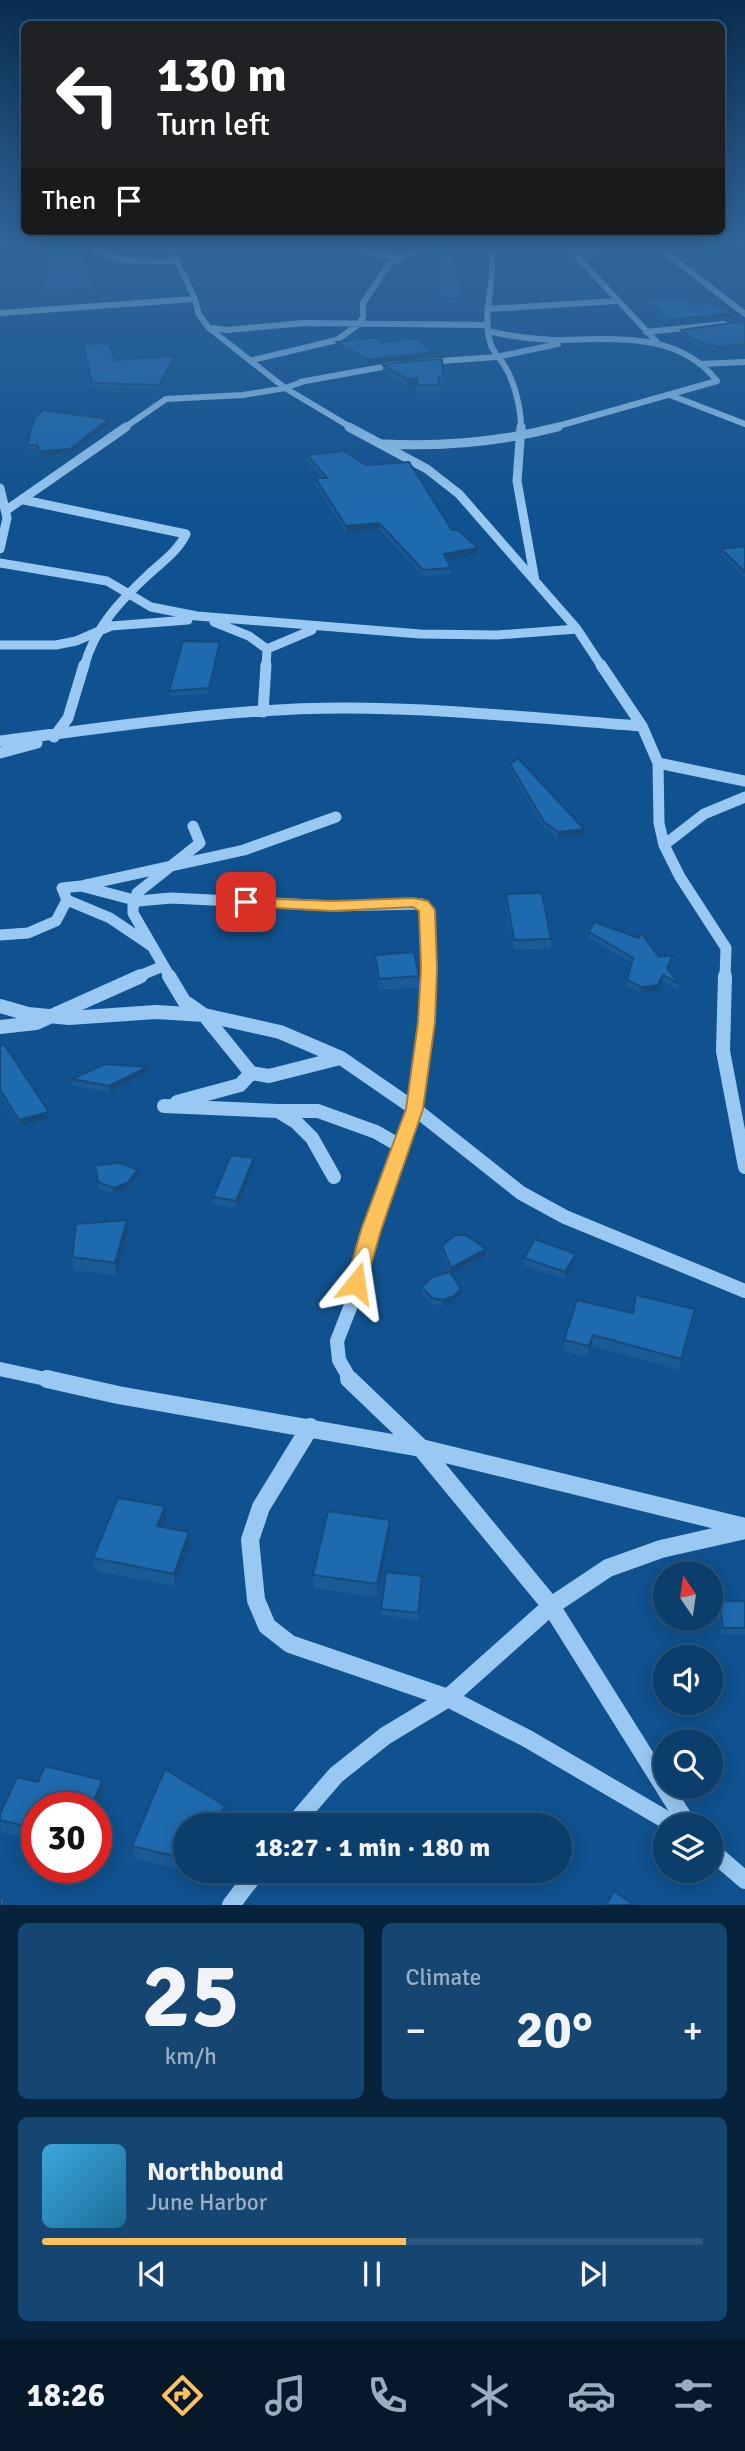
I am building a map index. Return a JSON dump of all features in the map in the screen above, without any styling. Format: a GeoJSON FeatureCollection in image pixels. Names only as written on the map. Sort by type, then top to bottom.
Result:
{"type":"FeatureCollection","features":[{"type":"Feature","properties":{"kind":"street"},"geometry":{"type":"LineString","coordinates":[[216,333],[285,388],[376,443],[427,469],[459,494],[577,629],[642,726],[658,763],[659,823],[664,845],[680,877],[726,948],[723,1051],[745,1167]]}},
{"type":"Feature","properties":{"kind":"street"},"geometry":{"type":"LineString","coordinates":[[253,360],[329,344],[346,333]]}},
{"type":"Feature","properties":{"kind":"street"},"geometry":{"type":"LineString","coordinates":[[489,333],[496,357],[506,368],[519,408],[522,435],[516,460],[517,481],[531,546],[535,582]]}},
{"type":"Feature","properties":{"kind":"street"},"geometry":{"type":"LineString","coordinates":[[501,333],[517,339],[657,342]]}},
{"type":"Feature","properties":{"kind":"street"},"geometry":{"type":"LineString","coordinates":[[376,443],[431,447],[495,440],[566,425],[717,381],[700,364],[657,342],[647,333]]}},
{"type":"Feature","properties":{"kind":"street"},"geometry":{"type":"LineString","coordinates":[[420,362],[496,357],[572,340]]}},
{"type":"Feature","properties":{"kind":"street"},"geometry":{"type":"LineString","coordinates":[[700,364],[745,362]]}},
{"type":"Feature","properties":{"kind":"street"},"geometry":{"type":"LineString","coordinates":[[8,509],[166,399],[243,395],[410,363]]}},
{"type":"Feature","properties":{"kind":"street"},"geometry":{"type":"LineString","coordinates":[[276,382],[305,382]]}},
{"type":"Feature","properties":{"kind":"street"},"geometry":{"type":"LineString","coordinates":[[668,395],[745,424]]}},
{"type":"Feature","properties":{"kind":"street"},"geometry":{"type":"LineString","coordinates":[[0,488],[8,509],[5,539],[0,549]]}},
{"type":"Feature","properties":{"kind":"street"},"geometry":{"type":"LineString","coordinates":[[0,753],[56,736],[67,723],[75,691],[97,632],[178,546],[186,534],[24,500]]}},
{"type":"Feature","properties":{"kind":"street"},"geometry":{"type":"LineString","coordinates":[[0,563],[107,581],[152,607],[317,629],[452,638],[577,629]]}},
{"type":"Feature","properties":{"kind":"street"},"geometry":{"type":"LineString","coordinates":[[190,614],[232,628],[267,649]]}},
{"type":"Feature","properties":{"kind":"street"},"geometry":{"type":"LineString","coordinates":[[0,645],[55,645],[132,623],[206,620]]}},
{"type":"Feature","properties":{"kind":"street"},"geometry":{"type":"LineString","coordinates":[[267,649],[317,629]]}},
{"type":"Feature","properties":{"kind":"street"},"geometry":{"type":"LineString","coordinates":[[263,712],[267,649]]}},
{"type":"Feature","properties":{"kind":"street"},"geometry":{"type":"LineString","coordinates":[[0,741],[143,723],[263,712],[383,708],[642,726]]}},
{"type":"Feature","properties":{"kind":"street"},"geometry":{"type":"LineString","coordinates":[[658,763],[745,780]]}},
{"type":"Feature","properties":{"kind":"street"},"geometry":{"type":"LineString","coordinates":[[664,845],[704,814],[745,797]]}},
{"type":"Feature","properties":{"kind":"street"},"geometry":{"type":"LineString","coordinates":[[150,945],[110,918],[67,900],[62,888],[224,856],[305,832],[336,817]]}},
{"type":"Feature","properties":{"kind":"street"},"geometry":{"type":"LineString","coordinates":[[138,901],[136,893],[200,843],[193,826]]}},
{"type":"Feature","properties":{"kind":"street"},"geometry":{"type":"LineString","coordinates":[[81,886],[138,901],[171,898],[320,906],[422,904],[427,910],[429,968],[426,1022],[415,1109],[359,1266],[353,1300],[337,1342],[339,1360],[349,1379],[421,1448],[551,1606],[680,1813]]}},
{"type":"Feature","properties":{"kind":"street"},"geometry":{"type":"LineString","coordinates":[[0,935],[28,933],[57,921],[67,900]]}},
{"type":"Feature","properties":{"kind":"street"},"geometry":{"type":"LineString","coordinates":[[138,901],[133,905],[133,913],[184,1001],[204,1015],[251,1073],[270,1076],[341,1058]]}},
{"type":"Feature","properties":{"kind":"street"},"geometry":{"type":"LineString","coordinates":[[0,1027],[36,1023],[163,966]]}},
{"type":"Feature","properties":{"kind":"street"},"geometry":{"type":"LineString","coordinates":[[0,1006],[69,1018],[156,1012],[204,1015],[280,1032],[341,1058],[415,1109],[521,1193],[565,1217],[745,1291]]}},
{"type":"Feature","properties":{"kind":"street"},"geometry":{"type":"LineString","coordinates":[[251,1073],[240,1085],[164,1106],[318,1111],[376,1132],[402,1147]]}},
{"type":"Feature","properties":{"kind":"street"},"geometry":{"type":"LineString","coordinates":[[278,1111],[292,1117],[325,1156],[334,1177]]}},
{"type":"Feature","properties":{"kind":"street"},"geometry":{"type":"LineString","coordinates":[[0,1369],[118,1395],[421,1448],[745,1529]]}},
{"type":"Feature","properties":{"kind":"street"},"geometry":{"type":"LineString","coordinates":[[310,1427],[261,1507],[250,1540],[256,1600],[267,1626],[290,1644],[448,1698],[528,1739],[654,1813]]}},
{"type":"Feature","properties":{"kind":"street"},"geometry":{"type":"LineString","coordinates":[[304,1813],[337,1775],[385,1736],[448,1698],[551,1606],[608,1568],[662,1549],[745,1529]]}},
{"type":"Feature","properties":{"kind":"street"},"geometry":{"type":"LineString","coordinates":[[723,1861],[745,1880]]}},
{"type":"Feature","properties":{"kind":"street"},"geometry":{"type":"LineString","coordinates":[[230,1905],[247,1883]]}},
{"type":"Feature","properties":{"kind":"building"},"geometry":{"type":"Polygon","coordinates":[[[684,333],[745,333],[745,344],[718,347],[693,340],[684,333]]]}},
{"type":"Feature","properties":{"kind":"building"},"geometry":{"type":"Polygon","coordinates":[[[376,337],[383,342],[417,338],[434,352],[368,360],[337,342],[376,337]]]}},
{"type":"Feature","properties":{"kind":"building"},"geometry":{"type":"Polygon","coordinates":[[[108,343],[115,360],[175,356],[159,385],[92,383],[83,344],[108,343]]]}},
{"type":"Feature","properties":{"kind":"building"},"geometry":{"type":"Polygon","coordinates":[[[442,359],[443,377],[438,377],[439,385],[418,385],[417,378],[407,379],[383,365],[400,362],[442,359]]]}},
{"type":"Feature","properties":{"kind":"building"},"geometry":{"type":"Polygon","coordinates":[[[43,410],[109,419],[70,449],[40,451],[37,445],[27,445],[34,419],[43,410]]]}},
{"type":"Feature","properties":{"kind":"building"},"geometry":{"type":"Polygon","coordinates":[[[344,451],[366,465],[409,462],[452,530],[458,530],[478,548],[444,554],[451,568],[423,570],[379,523],[346,526],[315,478],[327,478],[307,455],[344,451]]]}},
{"type":"Feature","properties":{"kind":"building"},"geometry":{"type":"Polygon","coordinates":[[[745,546],[745,572],[721,549],[745,546]]]}},
{"type":"Feature","properties":{"kind":"building"},"geometry":{"type":"Polygon","coordinates":[[[183,641],[220,642],[209,688],[169,691],[183,641]]]}},
{"type":"Feature","properties":{"kind":"building"},"geometry":{"type":"Polygon","coordinates":[[[518,758],[584,829],[558,832],[544,822],[510,764],[518,758]]]}},
{"type":"Feature","properties":{"kind":"building"},"geometry":{"type":"Polygon","coordinates":[[[542,893],[551,939],[514,940],[506,894],[542,893]]]}},
{"type":"Feature","properties":{"kind":"building"},"geometry":{"type":"Polygon","coordinates":[[[594,922],[639,938],[641,933],[659,957],[673,955],[667,968],[679,984],[663,975],[658,985],[641,987],[627,980],[633,958],[589,932],[594,922]]]}},
{"type":"Feature","properties":{"kind":"building"},"geometry":{"type":"Polygon","coordinates":[[[414,952],[419,976],[379,979],[375,955],[414,952]]]}},
{"type":"Feature","properties":{"kind":"building"},"geometry":{"type":"Polygon","coordinates":[[[4,1044],[49,1112],[19,1120],[0,1090],[0,1046],[4,1044]]]}},
{"type":"Feature","properties":{"kind":"building"},"geometry":{"type":"Polygon","coordinates":[[[105,1064],[148,1067],[109,1086],[72,1079],[105,1064]]]}},
{"type":"Feature","properties":{"kind":"building"},"geometry":{"type":"Polygon","coordinates":[[[231,1155],[254,1158],[236,1201],[213,1197],[231,1155]]]}},
{"type":"Feature","properties":{"kind":"building"},"geometry":{"type":"Polygon","coordinates":[[[121,1163],[138,1170],[127,1183],[113,1188],[98,1182],[95,1165],[121,1163]]]}},
{"type":"Feature","properties":{"kind":"building"},"geometry":{"type":"Polygon","coordinates":[[[127,1220],[115,1263],[72,1257],[76,1224],[127,1220]]]}},
{"type":"Feature","properties":{"kind":"building"},"geometry":{"type":"Polygon","coordinates":[[[455,1235],[466,1235],[486,1249],[451,1268],[442,1246],[455,1235]]]}},
{"type":"Feature","properties":{"kind":"building"},"geometry":{"type":"Polygon","coordinates":[[[535,1239],[576,1254],[565,1272],[524,1258],[535,1239]]]}},
{"type":"Feature","properties":{"kind":"building"},"geometry":{"type":"Polygon","coordinates":[[[450,1272],[461,1289],[454,1296],[443,1300],[432,1298],[422,1287],[432,1277],[450,1272]]]}},
{"type":"Feature","properties":{"kind":"building"},"geometry":{"type":"Polygon","coordinates":[[[636,1295],[695,1309],[681,1359],[593,1335],[589,1346],[564,1340],[577,1300],[633,1313],[636,1295]]]}},
{"type":"Feature","properties":{"kind":"building"},"geometry":{"type":"Polygon","coordinates":[[[118,1498],[165,1506],[157,1526],[189,1532],[174,1574],[93,1558],[118,1498]]]}},
{"type":"Feature","properties":{"kind":"building"},"geometry":{"type":"Polygon","coordinates":[[[328,1511],[390,1520],[377,1584],[313,1575],[328,1511]]]}},
{"type":"Feature","properties":{"kind":"building"},"geometry":{"type":"Polygon","coordinates":[[[386,1572],[422,1576],[418,1613],[381,1609],[386,1572]]]}},
{"type":"Feature","properties":{"kind":"building"},"geometry":{"type":"Polygon","coordinates":[[[723,1601],[745,1601],[745,1628],[723,1628],[723,1601]]]}},
{"type":"Feature","properties":{"kind":"building"},"geometry":{"type":"Polygon","coordinates":[[[45,1766],[102,1780],[97,1792],[21,1792],[21,1825],[0,1820],[0,1814],[17,1777],[38,1782],[45,1766]]]}},
{"type":"Feature","properties":{"kind":"building"},"geometry":{"type":"Polygon","coordinates":[[[165,1769],[225,1806],[221,1813],[173,1813],[173,1856],[132,1846],[165,1769]]]}},
{"type":"Feature","properties":{"kind":"building"},"geometry":{"type":"Polygon","coordinates":[[[614,1891],[634,1905],[606,1905],[614,1891]]]}},
{"type":"Feature","properties":{"kind":"route"},"geometry":{"type":"LineString","coordinates":[[246,902],[333,906],[413,902],[422,904],[427,910],[429,968],[426,1022],[415,1109],[371,1230],[356,1283]]}}]}
